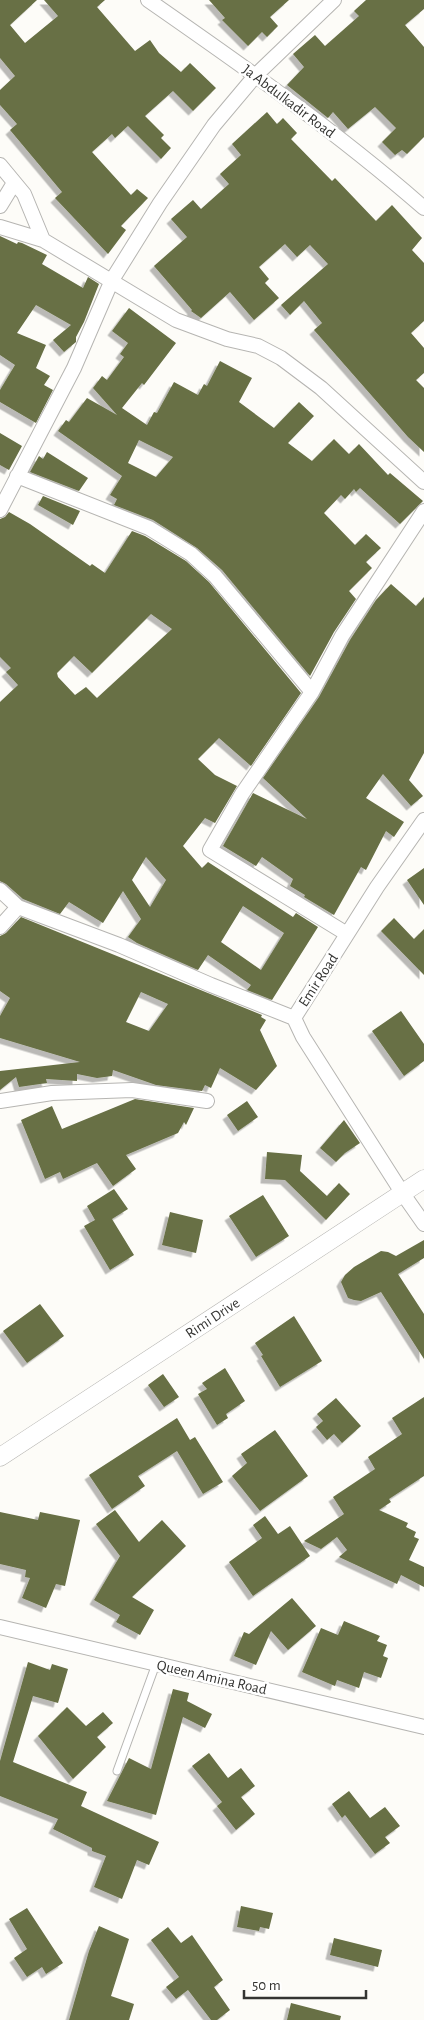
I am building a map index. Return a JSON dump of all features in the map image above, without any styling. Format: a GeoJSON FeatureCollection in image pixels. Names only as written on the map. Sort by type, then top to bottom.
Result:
{"type":"FeatureCollection","features":[{"type":"Feature","properties":{"kind":"street","name":"Ja Abdulkadir Road"},"geometry":{"type":"LineString","coordinates":[[148,0],[256,75],[378,168],[424,208]]}},
{"type":"Feature","properties":{"kind":"street"},"geometry":{"type":"LineString","coordinates":[[0,510],[74,368],[112,280],[160,203],[214,125],[256,75],[334,0]]}},
{"type":"Feature","properties":{"kind":"street"},"geometry":{"type":"LineString","coordinates":[[0,165],[24,194],[43,240]]}},
{"type":"Feature","properties":{"kind":"street"},"geometry":{"type":"LineString","coordinates":[[0,206],[14,183]]}},
{"type":"Feature","properties":{"kind":"street"},"geometry":{"type":"LineString","coordinates":[[0,227],[43,240],[176,320],[227,339],[258,346],[281,358],[321,388],[424,482]]}},
{"type":"Feature","properties":{"kind":"street"},"geometry":{"type":"LineString","coordinates":[[17,476],[150,528],[191,554],[215,576],[312,692]]}},
{"type":"Feature","properties":{"kind":"street"},"geometry":{"type":"LineString","coordinates":[[347,934],[210,850],[242,794],[312,692],[342,636],[424,511]]}},
{"type":"Feature","properties":{"kind":"street","name":"Emir Road"},"geometry":{"type":"LineString","coordinates":[[424,820],[377,887],[294,1018],[303,1037],[402,1194],[424,1224]]}},
{"type":"Feature","properties":{"kind":"street"},"geometry":{"type":"LineString","coordinates":[[0,890],[18,907],[119,945],[294,1018]]}},
{"type":"Feature","properties":{"kind":"street"},"geometry":{"type":"LineString","coordinates":[[0,927],[18,907]]}},
{"type":"Feature","properties":{"kind":"street"},"geometry":{"type":"LineString","coordinates":[[0,1101],[52,1093],[132,1090],[207,1101]]}},
{"type":"Feature","properties":{"kind":"street","name":"Rimi Drive"},"geometry":{"type":"LineString","coordinates":[[0,1457],[424,1179]]}},
{"type":"Feature","properties":{"kind":"street","name":"Queen Amina Road"},"geometry":{"type":"LineString","coordinates":[[0,1627],[424,1727]]}},
{"type":"Feature","properties":{"kind":"lane"},"geometry":{"type":"LineString","coordinates":[[117,1771],[156,1664]]}},
{"type":"Feature","properties":{"kind":"building"},"geometry":{"type":"Polygon","coordinates":[[[0,0],[37,0],[10,25],[25,43],[58,16],[44,0],[105,0],[97,7],[135,51],[150,40],[159,53],[181,72],[190,63],[216,88],[193,111],[173,91],[145,116],[164,135],[161,138],[171,148],[161,159],[128,126],[115,138],[112,134],[92,152],[131,195],[137,189],[148,198],[121,226],[126,230],[108,254],[55,198],[62,192],[10,130],[17,124],[0,105],[0,90],[15,76],[0,58],[0,0]]]}},
{"type":"Feature","properties":{"kind":"building"},"geometry":{"type":"Polygon","coordinates":[[[209,0],[289,0],[270,17],[278,26],[267,37],[262,32],[248,46],[222,20],[225,18],[209,0]]]}},
{"type":"Feature","properties":{"kind":"building"},"geometry":{"type":"Polygon","coordinates":[[[366,0],[424,0],[424,9],[405,25],[424,47],[424,137],[407,154],[402,150],[395,155],[382,142],[396,128],[375,107],[348,129],[333,112],[328,118],[287,85],[304,67],[293,54],[315,35],[325,46],[359,16],[354,11],[366,0]]]}},
{"type":"Feature","properties":{"kind":"building"},"geometry":{"type":"Polygon","coordinates":[[[267,112],[277,124],[283,118],[297,133],[291,139],[332,181],[335,178],[376,221],[392,205],[422,238],[412,250],[424,263],[424,321],[411,333],[424,348],[424,373],[416,380],[424,388],[424,452],[408,437],[314,330],[322,323],[304,301],[290,315],[281,305],[328,264],[310,245],[297,257],[285,244],[259,267],[269,279],[265,283],[279,298],[254,320],[230,292],[201,318],[191,311],[154,266],[187,237],[171,219],[193,200],[201,209],[229,184],[220,174],[241,155],[232,144],[267,112]]]}},
{"type":"Feature","properties":{"kind":"building"},"geometry":{"type":"Polygon","coordinates":[[[0,236],[17,244],[18,242],[22,243],[47,255],[42,264],[83,288],[88,277],[99,284],[76,337],[76,342],[64,352],[53,340],[71,325],[36,305],[17,333],[46,345],[36,368],[50,376],[44,385],[53,390],[36,423],[0,402],[0,390],[15,365],[0,355],[0,236]]]}},
{"type":"Feature","properties":{"kind":"building"},"geometry":{"type":"Polygon","coordinates":[[[129,308],[176,343],[144,385],[142,383],[122,408],[147,425],[154,412],[157,413],[174,382],[198,395],[204,384],[207,386],[220,361],[252,378],[239,402],[274,428],[299,402],[314,416],[288,443],[312,461],[334,439],[349,454],[359,444],[388,475],[390,473],[423,501],[400,524],[360,488],[356,492],[354,489],[345,499],[341,495],[324,513],[355,545],[366,534],[381,548],[366,562],[372,568],[349,591],[356,599],[334,632],[310,676],[222,570],[197,548],[153,520],[114,505],[117,499],[110,495],[122,476],[58,431],[66,420],[69,422],[87,398],[117,415],[93,388],[102,376],[107,380],[124,357],[120,354],[128,343],[112,331],[129,308]],[[139,440],[128,463],[156,477],[173,457],[139,440]]]}},
{"type":"Feature","properties":{"kind":"building"},"geometry":{"type":"Polygon","coordinates":[[[0,433],[22,446],[9,470],[0,465],[0,433]]]}},
{"type":"Feature","properties":{"kind":"building"},"geometry":{"type":"Polygon","coordinates":[[[47,452],[88,478],[79,491],[30,472],[39,456],[43,459],[47,452]]]}},
{"type":"Feature","properties":{"kind":"building"},"geometry":{"type":"Polygon","coordinates":[[[43,496],[80,511],[73,525],[38,505],[43,496]]]}},
{"type":"Feature","properties":{"kind":"building"},"geometry":{"type":"Polygon","coordinates":[[[9,512],[30,524],[90,566],[92,564],[105,573],[132,531],[145,536],[186,561],[209,582],[301,693],[251,766],[219,738],[198,759],[215,775],[237,786],[215,823],[205,818],[183,846],[202,868],[208,862],[293,917],[296,913],[318,927],[272,1000],[247,990],[251,985],[208,955],[198,970],[137,943],[128,937],[141,919],[123,891],[103,923],[69,902],[60,914],[23,899],[0,881],[0,702],[18,685],[6,672],[11,668],[0,657],[0,519],[9,512]],[[151,614],[92,673],[74,656],[57,673],[58,677],[75,695],[86,687],[97,698],[172,629],[151,614]],[[146,857],[132,880],[150,907],[166,880],[146,857]],[[243,906],[221,942],[261,970],[284,933],[243,906]]]}},
{"type":"Feature","properties":{"kind":"building"},"geometry":{"type":"Polygon","coordinates":[[[391,584],[416,606],[424,597],[424,753],[409,780],[423,796],[411,806],[383,774],[366,798],[404,822],[394,837],[386,831],[366,870],[361,867],[334,915],[290,886],[293,879],[262,857],[256,866],[223,846],[253,793],[307,819],[263,778],[319,697],[350,640],[376,600],[391,584]]]}},
{"type":"Feature","properties":{"kind":"building"},"geometry":{"type":"Polygon","coordinates":[[[424,868],[424,905],[407,880],[424,868]]]}},
{"type":"Feature","properties":{"kind":"building"},"geometry":{"type":"Polygon","coordinates":[[[21,917],[262,1015],[261,1017],[266,1020],[260,1030],[277,1066],[256,1090],[220,1068],[211,1088],[205,1085],[202,1091],[156,1085],[113,1070],[112,1076],[97,1078],[77,1074],[77,1081],[46,1079],[47,1083],[19,1087],[16,1077],[0,1090],[0,1071],[80,1062],[0,1038],[0,1016],[10,998],[0,991],[0,936],[6,933],[21,917]],[[141,992],[126,1022],[149,1031],[168,1004],[141,992]]]}},
{"type":"Feature","properties":{"kind":"building"},"geometry":{"type":"Polygon","coordinates":[[[394,918],[414,939],[424,929],[424,975],[381,931],[394,918]]]}},
{"type":"Feature","properties":{"kind":"building"},"geometry":{"type":"Polygon","coordinates":[[[401,1011],[424,1044],[424,1061],[404,1076],[372,1031],[401,1011]]]}},
{"type":"Feature","properties":{"kind":"building"},"geometry":{"type":"Polygon","coordinates":[[[135,1099],[194,1108],[186,1125],[184,1122],[178,1133],[126,1155],[136,1169],[113,1186],[97,1163],[63,1179],[60,1172],[45,1179],[21,1120],[52,1106],[62,1129],[135,1099]]]}},
{"type":"Feature","properties":{"kind":"building"},"geometry":{"type":"Polygon","coordinates":[[[247,1101],[258,1117],[238,1131],[227,1115],[247,1101]]]}},
{"type":"Feature","properties":{"kind":"building"},"geometry":{"type":"Polygon","coordinates":[[[344,1120],[360,1143],[336,1162],[320,1148],[344,1120]]]}},
{"type":"Feature","properties":{"kind":"building"},"geometry":{"type":"Polygon","coordinates":[[[267,1152],[302,1155],[300,1171],[327,1196],[339,1183],[350,1194],[326,1220],[285,1180],[265,1179],[267,1152]]]}},
{"type":"Feature","properties":{"kind":"building"},"geometry":{"type":"Polygon","coordinates":[[[114,1189],[128,1209],[112,1219],[134,1255],[110,1270],[84,1226],[95,1220],[87,1206],[114,1189]]]}},
{"type":"Feature","properties":{"kind":"building"},"geometry":{"type":"Polygon","coordinates":[[[263,1195],[289,1236],[256,1257],[229,1216],[263,1195]]]}},
{"type":"Feature","properties":{"kind":"building"},"geometry":{"type":"Polygon","coordinates":[[[170,1212],[203,1220],[196,1253],[162,1245],[170,1212]]]}},
{"type":"Feature","properties":{"kind":"building"},"geometry":{"type":"Polygon","coordinates":[[[424,1240],[424,1258],[398,1274],[424,1314],[424,1359],[381,1292],[361,1301],[354,1300],[348,1298],[341,1282],[345,1275],[354,1267],[381,1251],[396,1256],[424,1240]]]}},
{"type":"Feature","properties":{"kind":"building"},"geometry":{"type":"Polygon","coordinates":[[[40,1304],[64,1336],[27,1363],[3,1331],[40,1304]]]}},
{"type":"Feature","properties":{"kind":"building"},"geometry":{"type":"Polygon","coordinates":[[[294,1316],[322,1361],[280,1387],[255,1343],[294,1316]]]}},
{"type":"Feature","properties":{"kind":"building"},"geometry":{"type":"Polygon","coordinates":[[[225,1368],[245,1401],[226,1414],[228,1418],[217,1425],[198,1394],[207,1389],[202,1383],[225,1368]]]}},
{"type":"Feature","properties":{"kind":"building"},"geometry":{"type":"Polygon","coordinates":[[[163,1374],[179,1397],[164,1407],[148,1385],[163,1374]]]}},
{"type":"Feature","properties":{"kind":"building"},"geometry":{"type":"Polygon","coordinates":[[[424,1397],[424,1476],[389,1499],[391,1502],[379,1510],[408,1523],[406,1527],[416,1532],[414,1537],[419,1539],[409,1560],[424,1567],[424,1587],[401,1575],[397,1584],[339,1557],[347,1550],[337,1537],[321,1549],[304,1541],[344,1514],[333,1497],[375,1469],[368,1457],[402,1434],[392,1418],[424,1397]]]}},
{"type":"Feature","properties":{"kind":"building"},"geometry":{"type":"Polygon","coordinates":[[[336,1398],[361,1426],[342,1443],[334,1434],[327,1440],[316,1427],[323,1421],[317,1414],[336,1398]]]}},
{"type":"Feature","properties":{"kind":"building"},"geometry":{"type":"Polygon","coordinates":[[[177,1418],[190,1440],[195,1437],[223,1482],[203,1494],[177,1451],[138,1476],[145,1486],[112,1509],[89,1475],[177,1418]]]}},
{"type":"Feature","properties":{"kind":"building"},"geometry":{"type":"Polygon","coordinates":[[[275,1430],[308,1476],[260,1511],[232,1476],[247,1463],[241,1454],[275,1430]]]}},
{"type":"Feature","properties":{"kind":"building"},"geometry":{"type":"Polygon","coordinates":[[[115,1510],[139,1542],[162,1520],[186,1546],[132,1597],[154,1610],[140,1635],[116,1622],[120,1615],[94,1600],[120,1556],[96,1524],[115,1510]]]}},
{"type":"Feature","properties":{"kind":"building"},"geometry":{"type":"Polygon","coordinates":[[[0,1512],[38,1520],[40,1512],[80,1520],[65,1586],[56,1584],[46,1608],[22,1598],[30,1578],[25,1577],[26,1570],[0,1564],[0,1512]]]}},
{"type":"Feature","properties":{"kind":"building"},"geometry":{"type":"Polygon","coordinates":[[[265,1516],[278,1534],[290,1526],[310,1556],[253,1596],[229,1562],[262,1538],[253,1525],[265,1516]]]}},
{"type":"Feature","properties":{"kind":"building"},"geometry":{"type":"Polygon","coordinates":[[[292,1598],[316,1626],[288,1650],[271,1631],[256,1665],[234,1656],[244,1632],[249,1634],[292,1598]]]}},
{"type":"Feature","properties":{"kind":"building"},"geometry":{"type":"Polygon","coordinates":[[[344,1621],[380,1636],[377,1641],[387,1645],[383,1656],[388,1658],[381,1678],[364,1672],[359,1688],[337,1680],[335,1686],[302,1672],[321,1628],[338,1635],[344,1621]]]}},
{"type":"Feature","properties":{"kind":"building"},"geometry":{"type":"Polygon","coordinates":[[[28,1662],[50,1670],[52,1664],[68,1669],[58,1703],[33,1696],[13,1762],[87,1792],[81,1806],[159,1842],[149,1865],[137,1860],[122,1899],[94,1887],[106,1856],[92,1851],[92,1848],[53,1829],[58,1819],[0,1796],[0,1761],[28,1662]]]}},
{"type":"Feature","properties":{"kind":"building"},"geometry":{"type":"Polygon","coordinates":[[[173,1689],[189,1693],[187,1701],[212,1714],[205,1728],[183,1717],[156,1815],[107,1801],[129,1758],[151,1769],[173,1689]]]}},
{"type":"Feature","properties":{"kind":"building"},"geometry":{"type":"Polygon","coordinates":[[[67,1707],[86,1726],[103,1712],[113,1723],[97,1737],[106,1747],[73,1779],[38,1736],[67,1707]]]}},
{"type":"Feature","properties":{"kind":"building"},"geometry":{"type":"Polygon","coordinates":[[[209,1753],[228,1778],[241,1768],[255,1786],[241,1797],[255,1814],[236,1830],[217,1806],[222,1802],[192,1766],[209,1753]]]}},
{"type":"Feature","properties":{"kind":"building"},"geometry":{"type":"Polygon","coordinates":[[[349,1791],[370,1818],[385,1807],[400,1826],[385,1837],[390,1843],[375,1854],[345,1815],[342,1818],[332,1804],[349,1791]]]}},
{"type":"Feature","properties":{"kind":"building"},"geometry":{"type":"Polygon","coordinates":[[[241,1906],[273,1913],[269,1929],[260,1927],[259,1931],[237,1927],[241,1906]]]}},
{"type":"Feature","properties":{"kind":"building"},"geometry":{"type":"Polygon","coordinates":[[[27,1908],[63,1963],[46,1974],[42,1967],[27,1977],[14,1958],[27,1949],[9,1919],[27,1908]]]}},
{"type":"Feature","properties":{"kind":"building"},"geometry":{"type":"Polygon","coordinates":[[[99,1926],[129,1939],[111,1996],[134,2004],[129,2020],[69,2020],[89,1951],[99,1926]]]}},
{"type":"Feature","properties":{"kind":"building"},"geometry":{"type":"Polygon","coordinates":[[[168,1927],[181,1943],[192,1935],[223,1980],[214,1987],[230,2010],[217,2020],[211,2020],[188,1990],[176,1999],[166,1987],[179,1977],[151,1940],[168,1927]]]}},
{"type":"Feature","properties":{"kind":"building"},"geometry":{"type":"Polygon","coordinates":[[[334,1938],[382,1950],[378,1967],[330,1955],[334,1938]]]}},
{"type":"Feature","properties":{"kind":"building"},"geometry":{"type":"Polygon","coordinates":[[[291,2003],[341,2016],[340,2020],[287,2020],[291,2003]]]}}]}
